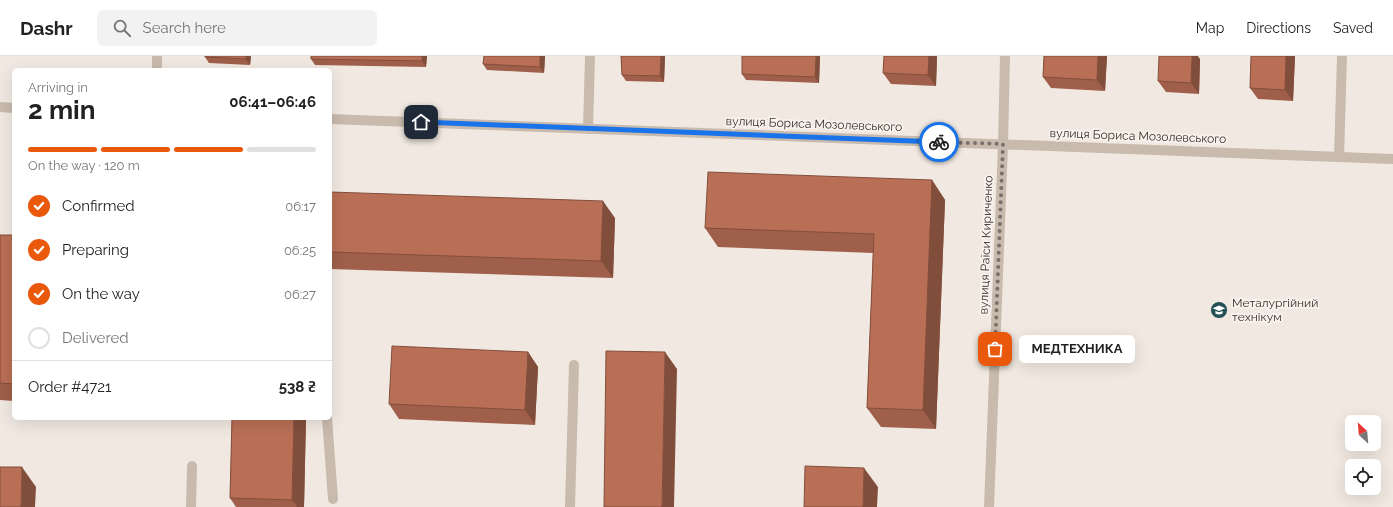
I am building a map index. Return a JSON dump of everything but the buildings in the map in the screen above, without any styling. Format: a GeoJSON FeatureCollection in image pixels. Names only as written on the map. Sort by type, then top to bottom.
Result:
{"type":"FeatureCollection","features":[{"type":"Feature","properties":{"kind":"street"},"geometry":{"type":"LineString","coordinates":[[157,56],[157,68]]}},
{"type":"Feature","properties":{"kind":"street"},"geometry":{"type":"LineString","coordinates":[[588,129],[590,56]]}},
{"type":"Feature","properties":{"kind":"street","name":"вулиця Раїси Кириченко"},"geometry":{"type":"LineString","coordinates":[[989,507],[1006,56]]}},
{"type":"Feature","properties":{"kind":"street"},"geometry":{"type":"LineString","coordinates":[[1339,157],[1342,56]]}},
{"type":"Feature","properties":{"kind":"street"},"geometry":{"type":"LineString","coordinates":[[0,107],[12,108]]}},
{"type":"Feature","properties":{"kind":"street","name":"вулиця Бориса Мозолевського"},"geometry":{"type":"LineString","coordinates":[[332,119],[1393,159]]}},
{"type":"Feature","properties":{"kind":"street"},"geometry":{"type":"LineString","coordinates":[[570,507],[574,365]]}},
{"type":"Feature","properties":{"kind":"street"},"geometry":{"type":"LineString","coordinates":[[327,420],[333,499]]}},
{"type":"Feature","properties":{"kind":"street"},"geometry":{"type":"LineString","coordinates":[[191,507],[192,466]]}},
{"type":"Feature","properties":{"kind":"way so far"},"geometry":{"type":"LineString","coordinates":[[939,142],[1003,144],[995,349]]}},
{"type":"Feature","properties":{"kind":"place","name":"Металургійний технікум"},"geometry":{"type":"Point","coordinates":[1219,310]}},
{"type":"Feature","properties":{"kind":"place","name":"МЕДТЕХНИКА"},"geometry":{"type":"Point","coordinates":[995,349]}},
{"type":"Feature","properties":{"kind":"route"},"geometry":{"type":"LineString","coordinates":[[421,122],[939,142]]}}]}
